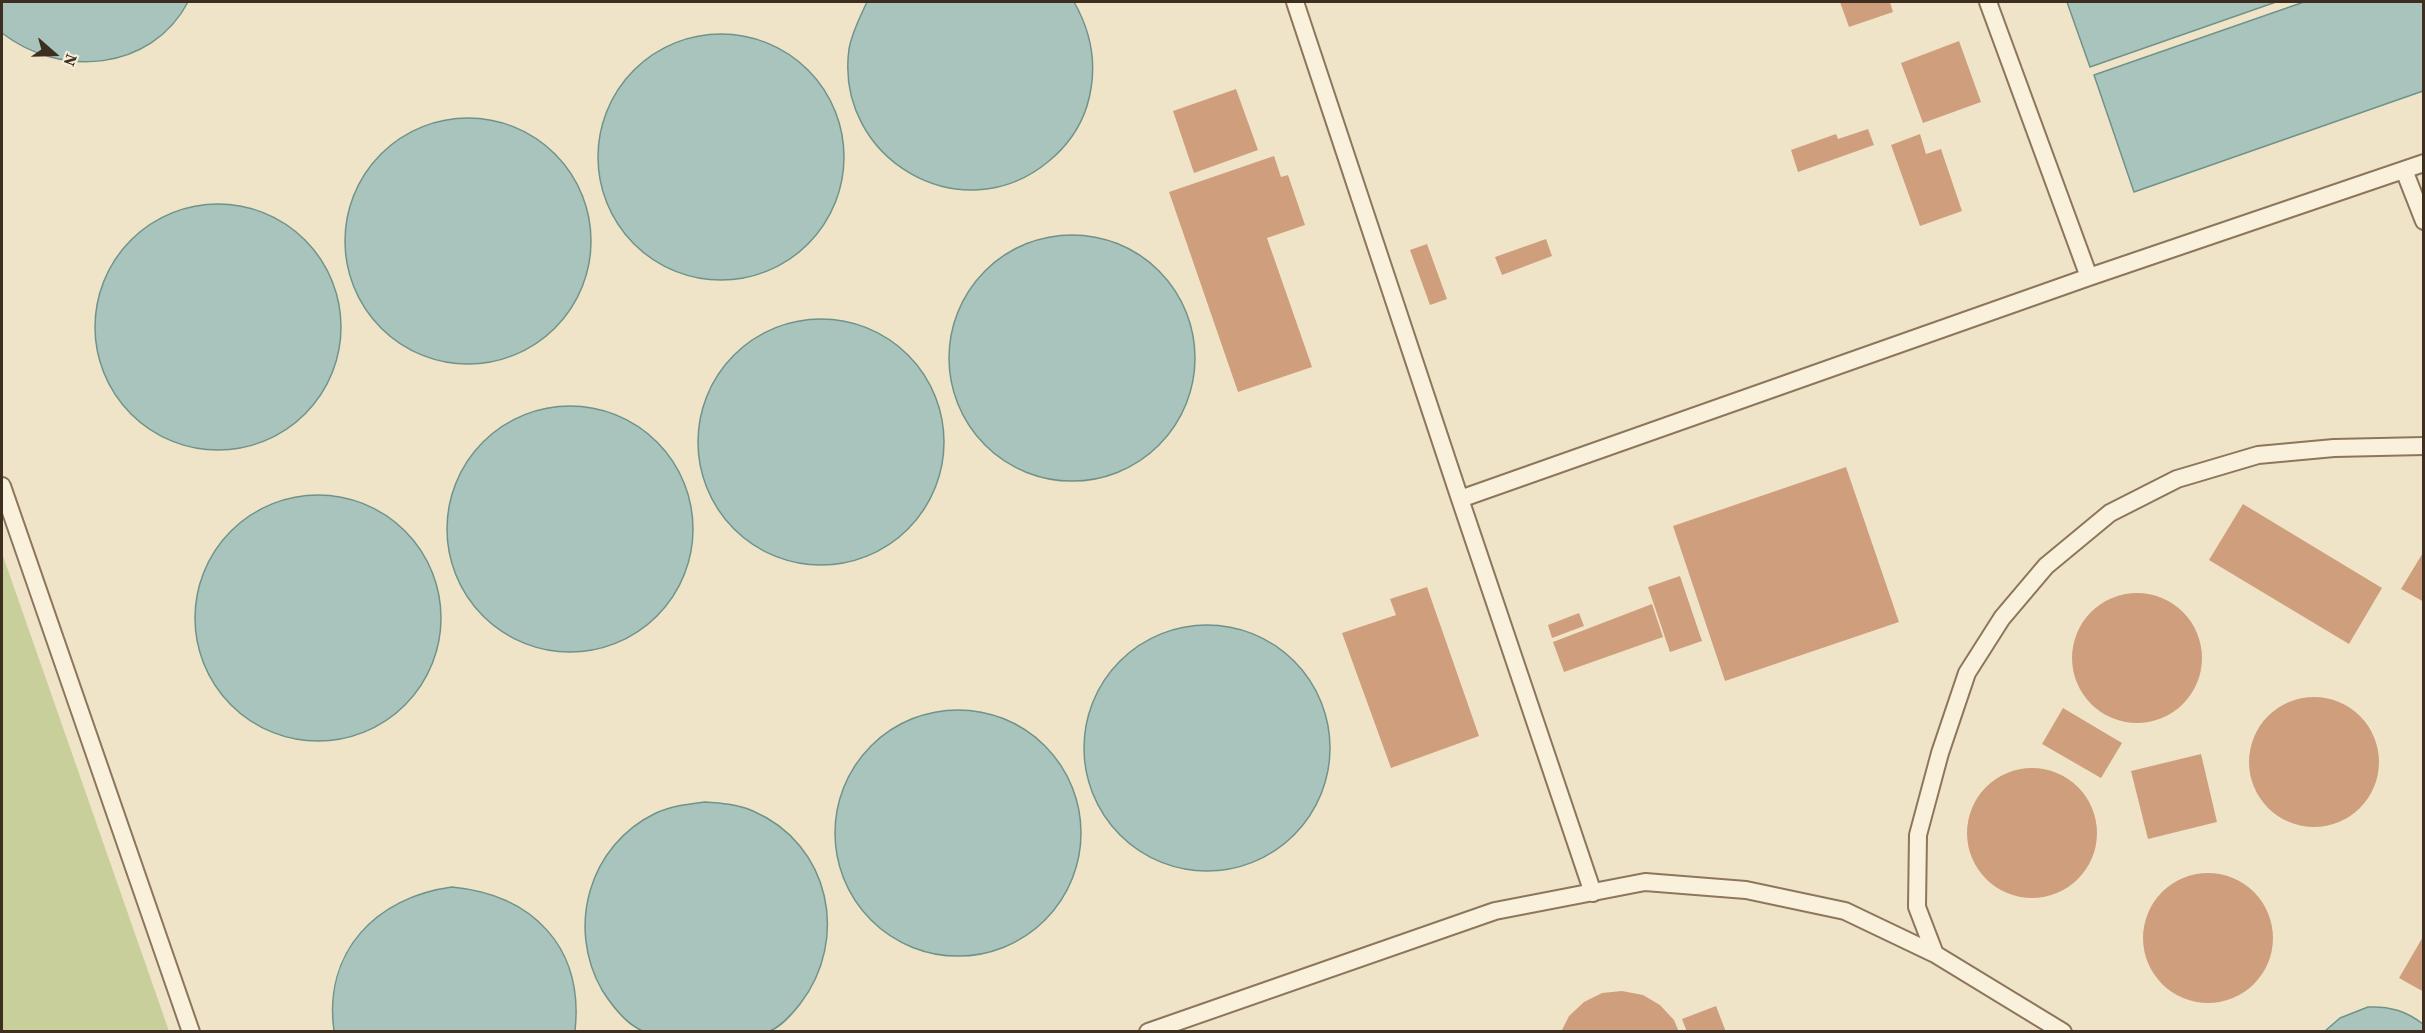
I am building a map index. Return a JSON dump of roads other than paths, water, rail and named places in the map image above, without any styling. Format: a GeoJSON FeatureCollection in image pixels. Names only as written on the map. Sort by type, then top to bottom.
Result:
{"type":"FeatureCollection","features":[{"type":"Feature","properties":{"kind":"lane"},"geometry":{"type":"LineString","coordinates":[[1295,2],[1593,892]]}},
{"type":"Feature","properties":{"kind":"lane"},"geometry":{"type":"LineString","coordinates":[[1988,2],[2089,277]]}},
{"type":"Feature","properties":{"kind":"lane"},"geometry":{"type":"LineString","coordinates":[[1460,499],[2089,277],[2424,163]]}},
{"type":"Feature","properties":{"kind":"lane"},"geometry":{"type":"LineString","coordinates":[[2404,170],[2424,221]]}},
{"type":"Feature","properties":{"kind":"lane"},"geometry":{"type":"LineString","coordinates":[[1935,954],[1917,907],[1918,835],[1940,753],[1967,673],[2002,618],[2046,566],[2110,513],[2177,480],[2258,455],[2334,448],[2424,446]]}},
{"type":"Feature","properties":{"kind":"lane"},"geometry":{"type":"LineString","coordinates":[[2,486],[191,1032]]}},
{"type":"Feature","properties":{"kind":"lane"},"geometry":{"type":"LineString","coordinates":[[1148,1032],[1495,911],[1646,882],[1746,890],[1845,911],[1935,954],[2063,1032]]}},
{"type":"Feature","properties":{"kind":"water"},"geometry":{"type":"Polygon","coordinates":[[[2,2],[188,2],[172,25],[151,43],[128,54],[103,61],[77,61],[50,57],[25,47],[2,33],[2,2]]]}},
{"type":"Feature","properties":{"kind":"water"},"geometry":{"type":"Polygon","coordinates":[[[867,2],[1074,2],[1086,27],[1093,66],[1087,106],[1067,143],[1049,161],[1015,182],[979,190],[944,187],[911,174],[883,152],[862,123],[850,88],[849,49],[867,2]]]}},
{"type":"Feature","properties":{"kind":"water"},"geometry":{"type":"Polygon","coordinates":[[[2067,2],[2276,2],[2090,67],[2067,2]]]}},
{"type":"Feature","properties":{"kind":"water"},"geometry":{"type":"Polygon","coordinates":[[[2304,2],[2423,2],[2423,91],[2134,192],[2094,75],[2304,2]]]}},
{"type":"Feature","properties":{"kind":"water"},"geometry":{"type":"Polygon","coordinates":[[[721,34],[745,37],[768,44],[789,55],[808,70],[823,89],[834,110],[841,133],[844,157],[841,181],[834,204],[823,225],[808,244],[789,259],[768,270],[745,277],[721,280],[697,277],[674,270],[653,259],[634,244],[619,225],[608,204],[601,181],[598,157],[601,133],[608,110],[619,89],[634,70],[653,55],[674,44],[697,37],[721,34]]]}},
{"type":"Feature","properties":{"kind":"water"},"geometry":{"type":"Polygon","coordinates":[[[468,118],[492,121],[515,128],[536,139],[555,154],[570,173],[581,194],[588,217],[591,241],[588,265],[581,288],[570,309],[555,328],[536,343],[515,354],[492,361],[468,364],[444,361],[421,354],[400,343],[381,328],[366,309],[355,288],[348,265],[345,241],[348,217],[355,194],[366,173],[381,154],[400,139],[421,128],[444,121],[468,118]]]}},
{"type":"Feature","properties":{"kind":"water"},"geometry":{"type":"Polygon","coordinates":[[[218,204],[242,207],[265,214],[286,225],[305,240],[320,259],[331,280],[338,303],[341,327],[338,351],[331,374],[320,395],[305,414],[286,429],[265,440],[242,447],[218,450],[194,447],[171,440],[150,429],[131,414],[116,395],[105,374],[98,351],[95,327],[98,303],[105,280],[116,259],[131,240],[150,225],[171,214],[194,207],[218,204]]]}},
{"type":"Feature","properties":{"kind":"water"},"geometry":{"type":"Polygon","coordinates":[[[1072,235],[1096,238],[1119,245],[1140,256],[1159,271],[1174,290],[1185,311],[1192,334],[1195,358],[1192,382],[1185,405],[1174,426],[1159,445],[1140,460],[1119,471],[1096,478],[1072,481],[1048,478],[1025,471],[1004,460],[985,445],[970,426],[959,405],[952,382],[949,358],[952,334],[959,311],[970,290],[985,271],[1004,256],[1025,245],[1048,238],[1072,235]]]}},
{"type":"Feature","properties":{"kind":"water"},"geometry":{"type":"Polygon","coordinates":[[[821,319],[845,322],[868,329],[889,340],[908,355],[923,374],[934,395],[941,418],[944,442],[941,466],[934,489],[923,510],[908,529],[889,544],[868,555],[845,562],[821,565],[797,562],[774,555],[753,544],[734,529],[719,510],[708,489],[701,466],[698,442],[701,418],[708,395],[719,374],[734,355],[753,340],[774,329],[797,322],[821,319]]]}},
{"type":"Feature","properties":{"kind":"water"},"geometry":{"type":"Polygon","coordinates":[[[570,406],[594,409],[617,416],[638,427],[657,442],[672,461],[683,482],[690,505],[693,529],[690,553],[683,576],[672,597],[657,616],[638,631],[617,642],[594,649],[570,652],[546,649],[523,642],[502,631],[483,616],[468,597],[457,576],[450,553],[447,529],[450,505],[457,482],[468,461],[483,442],[502,427],[523,416],[546,409],[570,406]]]}},
{"type":"Feature","properties":{"kind":"water"},"geometry":{"type":"Polygon","coordinates":[[[318,495],[342,498],[365,505],[386,516],[405,531],[420,550],[431,571],[438,594],[441,618],[438,642],[431,665],[420,686],[405,705],[386,720],[365,731],[342,738],[318,741],[294,738],[271,731],[250,720],[231,705],[216,686],[205,665],[198,642],[195,618],[198,594],[205,571],[216,550],[231,531],[250,516],[271,505],[294,498],[318,495]]]}},
{"type":"Feature","properties":{"kind":"water"},"geometry":{"type":"Polygon","coordinates":[[[1207,625],[1231,628],[1254,635],[1275,646],[1294,661],[1309,680],[1320,701],[1327,724],[1330,748],[1327,772],[1320,795],[1309,816],[1294,835],[1275,850],[1254,861],[1231,868],[1207,871],[1183,868],[1160,861],[1139,850],[1120,835],[1105,816],[1094,795],[1087,772],[1084,748],[1087,724],[1094,701],[1105,680],[1120,661],[1139,646],[1160,635],[1183,628],[1207,625]]]}},
{"type":"Feature","properties":{"kind":"water"},"geometry":{"type":"Polygon","coordinates":[[[958,710],[982,713],[1005,720],[1026,731],[1045,746],[1060,765],[1071,786],[1078,809],[1081,833],[1078,857],[1071,880],[1060,901],[1045,920],[1026,935],[1005,946],[982,953],[958,956],[934,953],[911,946],[890,935],[871,920],[856,901],[845,880],[838,857],[835,833],[838,809],[845,786],[856,765],[871,746],[890,731],[911,720],[934,713],[958,710]]]}},
{"type":"Feature","properties":{"kind":"water"},"geometry":{"type":"Polygon","coordinates":[[[704,802],[729,804],[747,809],[779,826],[800,846],[815,869],[824,895],[827,923],[825,951],[815,978],[800,1004],[771,1031],[643,1031],[631,1024],[615,1008],[602,990],[591,966],[586,940],[586,915],[590,890],[600,866],[614,845],[633,827],[656,813],[674,807],[704,802]]]}},
{"type":"Feature","properties":{"kind":"water"},"geometry":{"type":"Polygon","coordinates":[[[452,887],[481,892],[507,901],[529,914],[548,931],[562,951],[571,975],[576,1001],[575,1031],[334,1031],[333,1003],[337,977],[346,953],[360,933],[378,916],[400,903],[425,893],[452,887]]]}},
{"type":"Feature","properties":{"kind":"water"},"geometry":{"type":"Polygon","coordinates":[[[2368,1007],[2383,1007],[2404,1013],[2423,1024],[2423,1031],[2325,1031],[2340,1018],[2368,1007]]]}}]}
